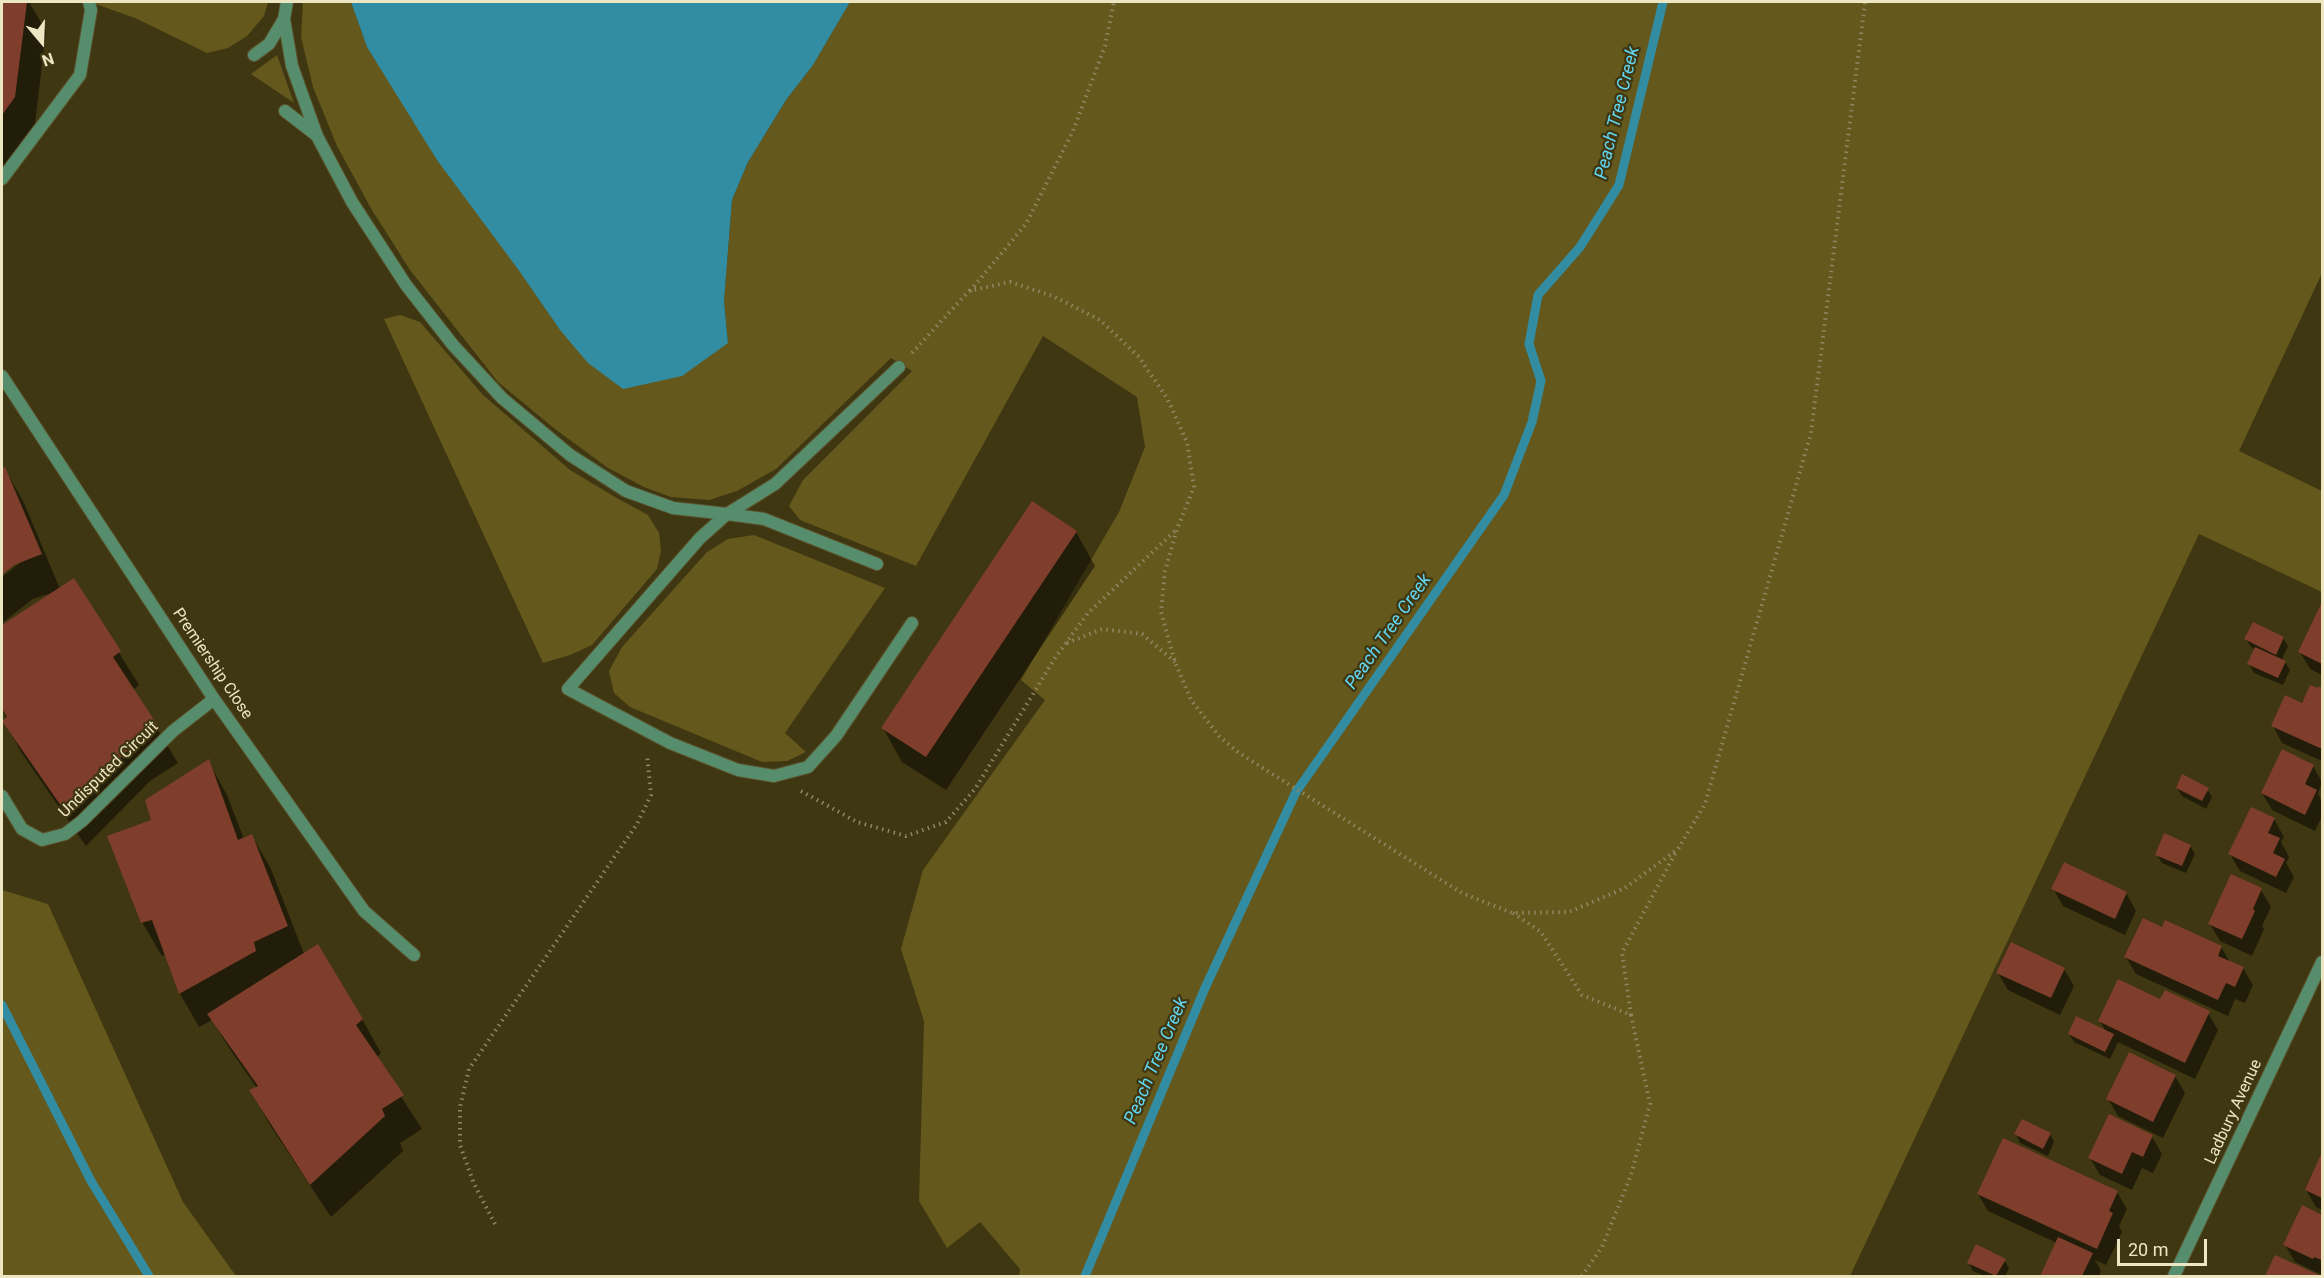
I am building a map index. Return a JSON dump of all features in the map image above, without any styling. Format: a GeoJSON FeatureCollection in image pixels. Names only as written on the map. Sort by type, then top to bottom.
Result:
{"type":"FeatureCollection","features":[{"type":"Feature","properties":{"kind":"street"},"geometry":{"type":"LineString","coordinates":[[2,179],[80,75],[92,10],[89,2]]}},
{"type":"Feature","properties":{"kind":"street"},"geometry":{"type":"LineString","coordinates":[[287,2],[284,19],[292,66],[317,136],[352,202],[406,285],[453,345],[502,398],[570,456],[626,491],[673,508],[764,519],[877,564]]}},
{"type":"Feature","properties":{"kind":"street"},"geometry":{"type":"LineString","coordinates":[[254,55],[269,44],[284,19]]}},
{"type":"Feature","properties":{"kind":"street"},"geometry":{"type":"LineString","coordinates":[[285,111],[317,136]]}},
{"type":"Feature","properties":{"kind":"street"},"geometry":{"type":"LineString","coordinates":[[899,367],[775,484],[728,514],[700,538],[568,689],[670,742],[738,770],[774,776],[807,767],[829,744],[912,623]]}},
{"type":"Feature","properties":{"kind":"street","name":"Premiership Close"},"geometry":{"type":"LineString","coordinates":[[2,376],[214,699],[364,911],[414,955]]}},
{"type":"Feature","properties":{"kind":"street","name":"Undisputed Circuit"},"geometry":{"type":"LineString","coordinates":[[2,796],[22,829],[42,840],[65,834],[82,821],[172,731],[214,699]]}},
{"type":"Feature","properties":{"kind":"street","name":"Ladbury Avenue"},"geometry":{"type":"LineString","coordinates":[[2174,1276],[2322,962]]}},
{"type":"Feature","properties":{"kind":"path"},"geometry":{"type":"LineString","coordinates":[[899,367],[1026,225],[1073,131],[1105,46],[1114,2]]}},
{"type":"Feature","properties":{"kind":"path"},"geometry":{"type":"LineString","coordinates":[[1582,1276],[1602,1247],[1631,1176],[1650,1104],[1631,1015],[1622,953],[1705,804],[1811,433],[1865,2]]}},
{"type":"Feature","properties":{"kind":"path"},"geometry":{"type":"LineString","coordinates":[[969,291],[1010,282],[1053,296],[1100,320],[1138,356],[1167,398],[1187,442],[1194,487],[1177,529],[1165,571],[1161,612],[1175,662],[1191,700],[1219,736],[1239,753],[1462,893],[1512,913],[1541,932],[1582,995],[1631,1015]]}},
{"type":"Feature","properties":{"kind":"path"},"geometry":{"type":"LineString","coordinates":[[774,776],[857,822],[906,836],[946,822],[975,789],[1088,613],[1177,529]]}},
{"type":"Feature","properties":{"kind":"path"},"geometry":{"type":"LineString","coordinates":[[1067,643],[1102,628],[1142,634],[1175,662]]}},
{"type":"Feature","properties":{"kind":"path"},"geometry":{"type":"LineString","coordinates":[[495,1224],[474,1184],[460,1145],[460,1107],[469,1069],[637,824],[651,795],[648,757],[638,725]]}},
{"type":"Feature","properties":{"kind":"path"},"geometry":{"type":"LineString","coordinates":[[1512,913],[1569,912],[1625,888],[1678,849]]}},
{"type":"Feature","properties":{"kind":"shaded area"},"geometry":{"type":"Polygon","coordinates":[[[90,2],[268,2],[264,16],[247,36],[228,48],[207,53],[135,18],[90,2]]]}},
{"type":"Feature","properties":{"kind":"shaded area"},"geometry":{"type":"Polygon","coordinates":[[[303,2],[351,2],[367,47],[560,330],[728,343],[724,301],[732,200],[748,162],[786,100],[813,65],[850,2],[2322,2],[2322,273],[2239,451],[2322,491],[2322,592],[2199,534],[1850,1276],[1019,1276],[1020,1269],[980,1222],[947,1248],[919,1201],[924,1021],[901,949],[923,870],[1045,700],[1021,680],[1119,512],[1145,447],[1137,397],[1043,336],[916,566],[800,520],[789,506],[803,480],[912,371],[891,358],[776,469],[737,491],[709,500],[671,497],[644,487],[608,468],[555,429],[498,382],[410,270],[372,210],[337,146],[313,87],[301,37],[303,2]]]}},
{"type":"Feature","properties":{"kind":"shaded area"},"geometry":{"type":"Polygon","coordinates":[[[277,55],[294,103],[251,74],[277,55]]]}},
{"type":"Feature","properties":{"kind":"shaded area"},"geometry":{"type":"Polygon","coordinates":[[[400,315],[420,322],[483,395],[570,470],[648,515],[659,533],[661,551],[657,569],[592,645],[570,655],[543,663],[384,319],[400,315]]]}},
{"type":"Feature","properties":{"kind":"shaded area"},"geometry":{"type":"Polygon","coordinates":[[[754,535],[885,588],[785,733],[806,752],[787,761],[762,762],[630,707],[614,693],[609,671],[622,647],[707,552],[728,539],[754,535]]]}},
{"type":"Feature","properties":{"kind":"shaded area"},"geometry":{"type":"Polygon","coordinates":[[[2,890],[48,904],[183,1202],[236,1276],[2,1276],[2,890]]]}},
{"type":"Feature","properties":{"kind":"water"},"geometry":{"type":"Polygon","coordinates":[[[351,2],[850,2],[813,65],[786,100],[748,162],[732,200],[724,301],[728,343],[682,376],[623,389],[588,363],[560,330],[437,160],[367,47],[351,2]]]}},
{"type":"Feature","properties":{"kind":"building"},"geometry":{"type":"Polygon","coordinates":[[[2,2],[27,2],[15,97],[2,115],[2,2]]]}},
{"type":"Feature","properties":{"kind":"building"},"geometry":{"type":"Polygon","coordinates":[[[5,467],[42,554],[14,565],[2,575],[2,468],[5,467]]]}},
{"type":"Feature","properties":{"kind":"building"},"geometry":{"type":"Polygon","coordinates":[[[1032,501],[1077,531],[926,757],[881,728],[1032,501]]]}},
{"type":"Feature","properties":{"kind":"building"},"geometry":{"type":"Polygon","coordinates":[[[74,578],[121,651],[113,657],[160,729],[131,747],[66,813],[2,721],[7,717],[2,709],[2,625],[74,578]]]}},
{"type":"Feature","properties":{"kind":"building"},"geometry":{"type":"Polygon","coordinates":[[[2322,602],[2322,664],[2298,652],[2322,602]]]}},
{"type":"Feature","properties":{"kind":"building"},"geometry":{"type":"Polygon","coordinates":[[[2253,622],[2284,637],[2276,655],[2244,639],[2253,622]]]}},
{"type":"Feature","properties":{"kind":"building"},"geometry":{"type":"Polygon","coordinates":[[[2255,647],[2286,661],[2278,678],[2247,664],[2255,647]]]}},
{"type":"Feature","properties":{"kind":"building"},"geometry":{"type":"Polygon","coordinates":[[[2310,685],[2322,688],[2322,749],[2271,726],[2285,695],[2302,703],[2310,685]]]}},
{"type":"Feature","properties":{"kind":"building"},"geometry":{"type":"Polygon","coordinates":[[[2282,749],[2314,765],[2305,784],[2317,790],[2305,815],[2261,793],[2282,749]]]}},
{"type":"Feature","properties":{"kind":"building"},"geometry":{"type":"Polygon","coordinates":[[[209,759],[238,840],[252,834],[288,926],[254,942],[256,951],[179,994],[152,920],[141,923],[107,836],[151,820],[145,800],[209,759]]]}},
{"type":"Feature","properties":{"kind":"building"},"geometry":{"type":"Polygon","coordinates":[[[2182,774],[2209,788],[2202,801],[2176,788],[2182,774]]]}},
{"type":"Feature","properties":{"kind":"building"},"geometry":{"type":"Polygon","coordinates":[[[2251,807],[2275,818],[2268,833],[2280,838],[2273,853],[2285,859],[2276,877],[2228,854],[2251,807]]]}},
{"type":"Feature","properties":{"kind":"building"},"geometry":{"type":"Polygon","coordinates":[[[2164,833],[2191,845],[2182,866],[2155,855],[2164,833]]]}},
{"type":"Feature","properties":{"kind":"building"},"geometry":{"type":"Polygon","coordinates":[[[2064,862],[2127,892],[2115,919],[2051,889],[2064,862]]]}},
{"type":"Feature","properties":{"kind":"building"},"geometry":{"type":"Polygon","coordinates":[[[2231,874],[2262,888],[2253,909],[2255,911],[2242,939],[2208,924],[2231,874]]]}},
{"type":"Feature","properties":{"kind":"building"},"geometry":{"type":"Polygon","coordinates":[[[2143,918],[2162,927],[2165,920],[2222,946],[2218,956],[2244,967],[2235,987],[2226,983],[2218,1000],[2124,957],[2143,918]]]}},
{"type":"Feature","properties":{"kind":"building"},"geometry":{"type":"Polygon","coordinates":[[[2011,942],[2065,968],[2051,998],[1996,973],[2011,942]]]}},
{"type":"Feature","properties":{"kind":"building"},"geometry":{"type":"Polygon","coordinates":[[[318,944],[363,1019],[356,1025],[404,1095],[382,1109],[385,1116],[310,1185],[249,1090],[258,1086],[207,1014],[318,944]]]}},
{"type":"Feature","properties":{"kind":"building"},"geometry":{"type":"Polygon","coordinates":[[[2118,979],[2160,999],[2165,990],[2210,1011],[2185,1063],[2098,1021],[2118,979]]]}},
{"type":"Feature","properties":{"kind":"building"},"geometry":{"type":"Polygon","coordinates":[[[2076,1016],[2114,1034],[2105,1052],[2068,1034],[2076,1016]]]}},
{"type":"Feature","properties":{"kind":"building"},"geometry":{"type":"Polygon","coordinates":[[[2129,1052],[2176,1075],[2153,1122],[2106,1099],[2129,1052]]]}},
{"type":"Feature","properties":{"kind":"building"},"geometry":{"type":"Polygon","coordinates":[[[2109,1114],[2153,1135],[2143,1157],[2132,1152],[2122,1174],[2088,1158],[2109,1114]]]}},
{"type":"Feature","properties":{"kind":"building"},"geometry":{"type":"Polygon","coordinates":[[[2022,1119],[2051,1133],[2043,1149],[2014,1134],[2022,1119]]]}},
{"type":"Feature","properties":{"kind":"building"},"geometry":{"type":"Polygon","coordinates":[[[2003,1138],[2118,1191],[2109,1211],[2113,1213],[2097,1249],[1977,1194],[2003,1138]]]}},
{"type":"Feature","properties":{"kind":"building"},"geometry":{"type":"Polygon","coordinates":[[[2322,1152],[2322,1198],[2305,1190],[2322,1152]]]}},
{"type":"Feature","properties":{"kind":"building"},"geometry":{"type":"Polygon","coordinates":[[[2302,1205],[2322,1215],[2322,1260],[2314,1257],[2313,1259],[2283,1245],[2302,1205]]]}},
{"type":"Feature","properties":{"kind":"building"},"geometry":{"type":"Polygon","coordinates":[[[2058,1237],[2093,1253],[2082,1276],[2040,1276],[2058,1237]]]}},
{"type":"Feature","properties":{"kind":"building"},"geometry":{"type":"Polygon","coordinates":[[[1976,1244],[2006,1259],[1996,1276],[1967,1263],[1976,1244]]]}},
{"type":"Feature","properties":{"kind":"building"},"geometry":{"type":"Polygon","coordinates":[[[2275,1255],[2321,1276],[2265,1276],[2275,1255]]]}},
{"type":"Feature","properties":{"kind":"waterway","name":"Peach Tree Creek"},"geometry":{"type":"LineString","coordinates":[[1085,1276],[1205,988],[1296,792],[1504,495],[1532,422],[1541,381],[1529,344],[1538,295],[1580,247],[1619,185],[1663,2]]}},
{"type":"Feature","properties":{"kind":"waterway"},"geometry":{"type":"LineString","coordinates":[[2,1005],[91,1181],[149,1276]]}}]}
